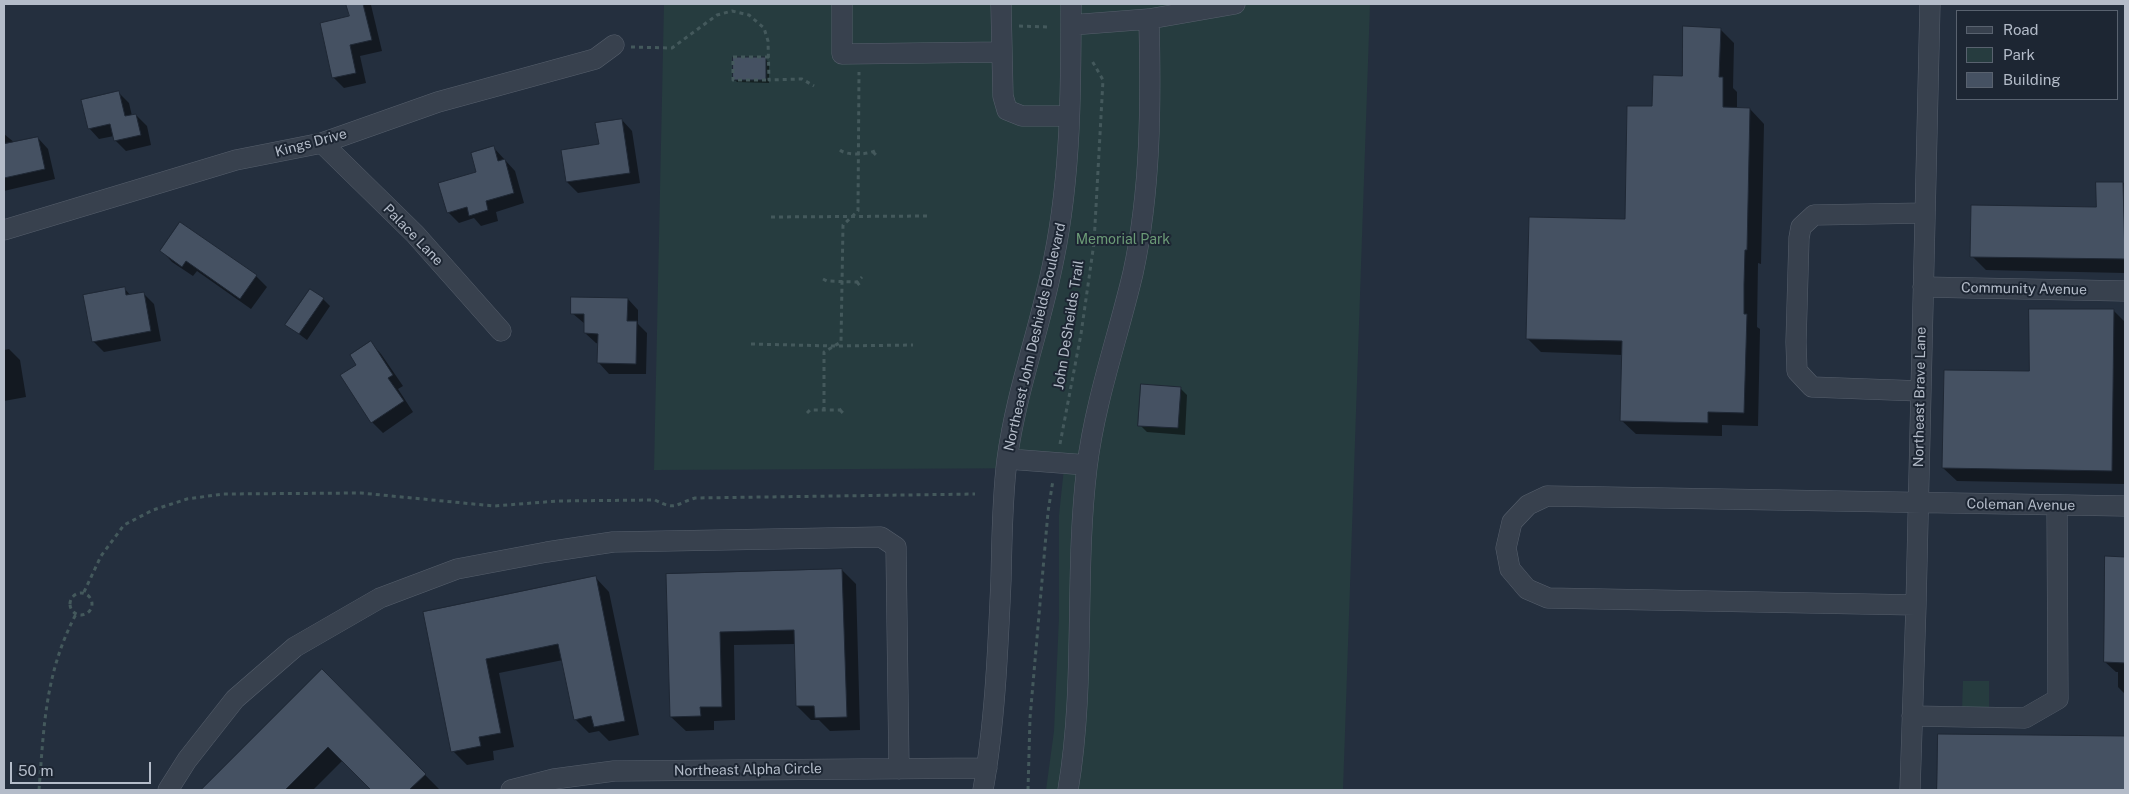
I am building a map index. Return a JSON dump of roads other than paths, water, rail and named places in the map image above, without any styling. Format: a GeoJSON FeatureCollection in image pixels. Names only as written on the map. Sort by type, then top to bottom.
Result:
{"type":"FeatureCollection","features":[{"type":"Feature","properties":{"kind":"street"},"geometry":{"type":"LineString","coordinates":[[842,4],[842,54],[1002,52]]}},
{"type":"Feature","properties":{"kind":"street"},"geometry":{"type":"LineString","coordinates":[[1001,4],[1002,96],[1007,110],[1022,116],[1070,116]]}},
{"type":"Feature","properties":{"kind":"street","name":"Northeast John Deshields Boulevard"},"geometry":{"type":"LineString","coordinates":[[983,790],[987,768],[999,636],[1004,504],[1008,459],[1020,391],[1054,260],[1066,193],[1070,116],[1071,4]]}},
{"type":"Feature","properties":{"kind":"street"},"geometry":{"type":"LineString","coordinates":[[1071,25],[1149,19],[1236,4]]}},
{"type":"Feature","properties":{"kind":"street","name":"Northeast Brave Lane"},"geometry":{"type":"LineString","coordinates":[[1910,790],[1930,4]]}},
{"type":"Feature","properties":{"kind":"street"},"geometry":{"type":"LineString","coordinates":[[1068,790],[1077,696],[1081,530],[1087,465],[1096,415],[1133,271],[1144,193],[1150,111],[1149,19]]}},
{"type":"Feature","properties":{"kind":"street","name":"Kings Drive"},"geometry":{"type":"LineString","coordinates":[[4,230],[236,160],[322,143],[438,102],[595,59],[614,45]]}},
{"type":"Feature","properties":{"kind":"street","name":"Palace Lane"},"geometry":{"type":"LineString","coordinates":[[322,143],[414,234],[501,331]]}},
{"type":"Feature","properties":{"kind":"street"},"geometry":{"type":"LineString","coordinates":[[1920,391],[1812,387],[1797,371],[1797,286],[1801,227],[1814,215],[1925,213]]}},
{"type":"Feature","properties":{"kind":"street","name":"Community Avenue"},"geometry":{"type":"LineString","coordinates":[[1923,287],[2125,291]]}},
{"type":"Feature","properties":{"kind":"street"},"geometry":{"type":"LineString","coordinates":[[1008,459],[1087,465]]}},
{"type":"Feature","properties":{"kind":"street","name":"Coleman Avenue"},"geometry":{"type":"LineString","coordinates":[[1916,605],[1548,598],[1527,589],[1510,569],[1506,548],[1512,522],[1528,506],[1547,496],[1918,504],[2125,506]]}},
{"type":"Feature","properties":{"kind":"street"},"geometry":{"type":"LineString","coordinates":[[1912,716],[2025,718],[2058,699],[2057,506]]}},
{"type":"Feature","properties":{"kind":"street"},"geometry":{"type":"LineString","coordinates":[[168,790],[187,760],[235,698],[295,648],[380,598],[457,569],[613,542],[881,537],[896,547],[899,769]]}},
{"type":"Feature","properties":{"kind":"street","name":"Northeast Alpha Circle"},"geometry":{"type":"LineString","coordinates":[[510,790],[554,778],[614,771],[685,781],[899,769],[987,768]]}},
{"type":"Feature","properties":{"kind":"park label","name":"Memorial Park"},"geometry":{"type":"Point","coordinates":[1123,240]}}]}
